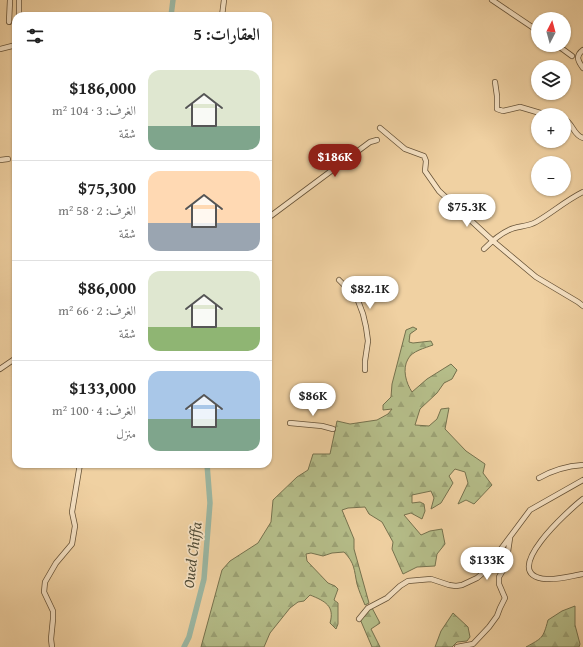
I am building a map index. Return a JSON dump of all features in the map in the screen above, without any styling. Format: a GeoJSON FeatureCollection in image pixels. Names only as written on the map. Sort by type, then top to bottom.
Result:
{"type":"FeatureCollection","features":[{"type":"Feature","properties":{"kind":"street"},"geometry":{"type":"LineString","coordinates":[[10,0],[10,22]]}},
{"type":"Feature","properties":{"kind":"street"},"geometry":{"type":"LineString","coordinates":[[19,12],[20,0]]}},
{"type":"Feature","properties":{"kind":"street"},"geometry":{"type":"LineString","coordinates":[[222,12],[224,0]]}},
{"type":"Feature","properties":{"kind":"street"},"geometry":{"type":"LineString","coordinates":[[492,0],[531,26]]}},
{"type":"Feature","properties":{"kind":"street"},"geometry":{"type":"LineString","coordinates":[[0,49],[12,46]]}},
{"type":"Feature","properties":{"kind":"street"},"geometry":{"type":"LineString","coordinates":[[583,50],[578,54],[578,57],[583,68]]}},
{"type":"Feature","properties":{"kind":"street"},"geometry":{"type":"LineString","coordinates":[[567,52],[572,56]]}},
{"type":"Feature","properties":{"kind":"street"},"geometry":{"type":"LineString","coordinates":[[495,82],[497,109],[503,111],[520,107],[531,110]]}},
{"type":"Feature","properties":{"kind":"street"},"geometry":{"type":"LineString","coordinates":[[571,126],[576,134],[583,138]]}},
{"type":"Feature","properties":{"kind":"street"},"geometry":{"type":"LineString","coordinates":[[380,128],[405,149],[424,156],[426,161],[425,171],[439,191],[493,241],[536,276],[583,306]]}},
{"type":"Feature","properties":{"kind":"street"},"geometry":{"type":"LineString","coordinates":[[272,215],[370,142],[377,140]]}},
{"type":"Feature","properties":{"kind":"street"},"geometry":{"type":"LineString","coordinates":[[0,160],[8,159]]}},
{"type":"Feature","properties":{"kind":"street"},"geometry":{"type":"LineString","coordinates":[[484,249],[508,230],[529,226],[537,222],[569,199],[583,192]]}},
{"type":"Feature","properties":{"kind":"street"},"geometry":{"type":"LineString","coordinates":[[339,280],[357,298],[363,314],[368,341],[365,356],[365,370]]}},
{"type":"Feature","properties":{"kind":"street"},"geometry":{"type":"LineString","coordinates":[[0,369],[12,361]]}},
{"type":"Feature","properties":{"kind":"street"},"geometry":{"type":"LineString","coordinates":[[290,422],[333,429]]}},
{"type":"Feature","properties":{"kind":"street"},"geometry":{"type":"LineString","coordinates":[[539,478],[549,472],[565,466],[583,465]]}},
{"type":"Feature","properties":{"kind":"street"},"geometry":{"type":"LineString","coordinates":[[52,647],[51,639],[53,611],[44,592],[45,582],[56,563],[72,544],[76,526],[72,512],[79,468]]}},
{"type":"Feature","properties":{"kind":"street"},"geometry":{"type":"LineString","coordinates":[[359,619],[368,608],[387,598],[408,581],[426,578],[456,586],[462,585],[477,578],[483,573],[530,510],[583,480]]}},
{"type":"Feature","properties":{"kind":"street"},"geometry":{"type":"LineString","coordinates":[[583,499],[557,521],[530,558],[528,566],[531,573],[545,579],[583,574]]}},
{"type":"Feature","properties":{"kind":"street"},"geometry":{"type":"LineString","coordinates":[[457,647],[473,644],[497,616],[505,598],[499,584],[499,577],[506,564],[511,537]]}},
{"type":"Feature","properties":{"kind":"green space"},"geometry":{"type":"Polygon","coordinates":[[[413,327],[417,329],[410,334],[409,342],[431,341],[433,345],[412,354],[406,363],[406,376],[412,392],[427,379],[451,364],[457,370],[452,379],[444,383],[437,393],[420,409],[415,425],[429,426],[437,419],[441,409],[449,408],[445,429],[466,451],[485,464],[483,473],[492,485],[474,504],[466,500],[458,504],[468,483],[465,472],[455,469],[449,476],[453,483],[441,503],[431,509],[434,498],[431,491],[412,495],[412,503],[420,502],[424,504],[425,511],[422,519],[411,513],[404,515],[421,535],[430,531],[442,529],[445,544],[437,554],[435,566],[417,567],[403,574],[392,549],[393,542],[382,522],[369,514],[365,507],[348,508],[342,510],[354,539],[354,549],[369,603],[365,605],[358,587],[352,563],[344,552],[332,553],[323,556],[311,553],[306,554],[307,561],[328,583],[338,589],[334,600],[338,603],[338,624],[336,629],[330,623],[331,612],[328,605],[310,595],[304,601],[298,602],[290,608],[270,633],[264,647],[201,647],[222,570],[230,561],[258,543],[271,522],[273,500],[297,477],[308,470],[313,454],[330,454],[337,421],[350,424],[377,420],[388,414],[392,409],[383,410],[383,405],[391,397],[392,384],[406,330],[413,327]]]}},
{"type":"Feature","properties":{"kind":"green space"},"geometry":{"type":"Polygon","coordinates":[[[371,606],[380,623],[371,629],[380,647],[372,647],[360,619],[363,610],[371,606]]]}},
{"type":"Feature","properties":{"kind":"green space"},"geometry":{"type":"Polygon","coordinates":[[[575,606],[575,625],[580,644],[579,647],[526,647],[543,635],[548,620],[562,611],[575,606]]]}},
{"type":"Feature","properties":{"kind":"green space"},"geometry":{"type":"Polygon","coordinates":[[[453,613],[468,627],[470,637],[467,641],[457,642],[452,647],[435,647],[441,631],[453,613]]]}},
{"type":"Feature","properties":{"kind":"waterway","name":"Oued Chiffa"},"geometry":{"type":"LineString","coordinates":[[172,12],[173,0]]}},
{"type":"Feature","properties":{"kind":"waterway","name":"Oued Chiffa"},"geometry":{"type":"LineString","coordinates":[[184,647],[189,637],[204,579],[210,503],[207,468]]}}]}
